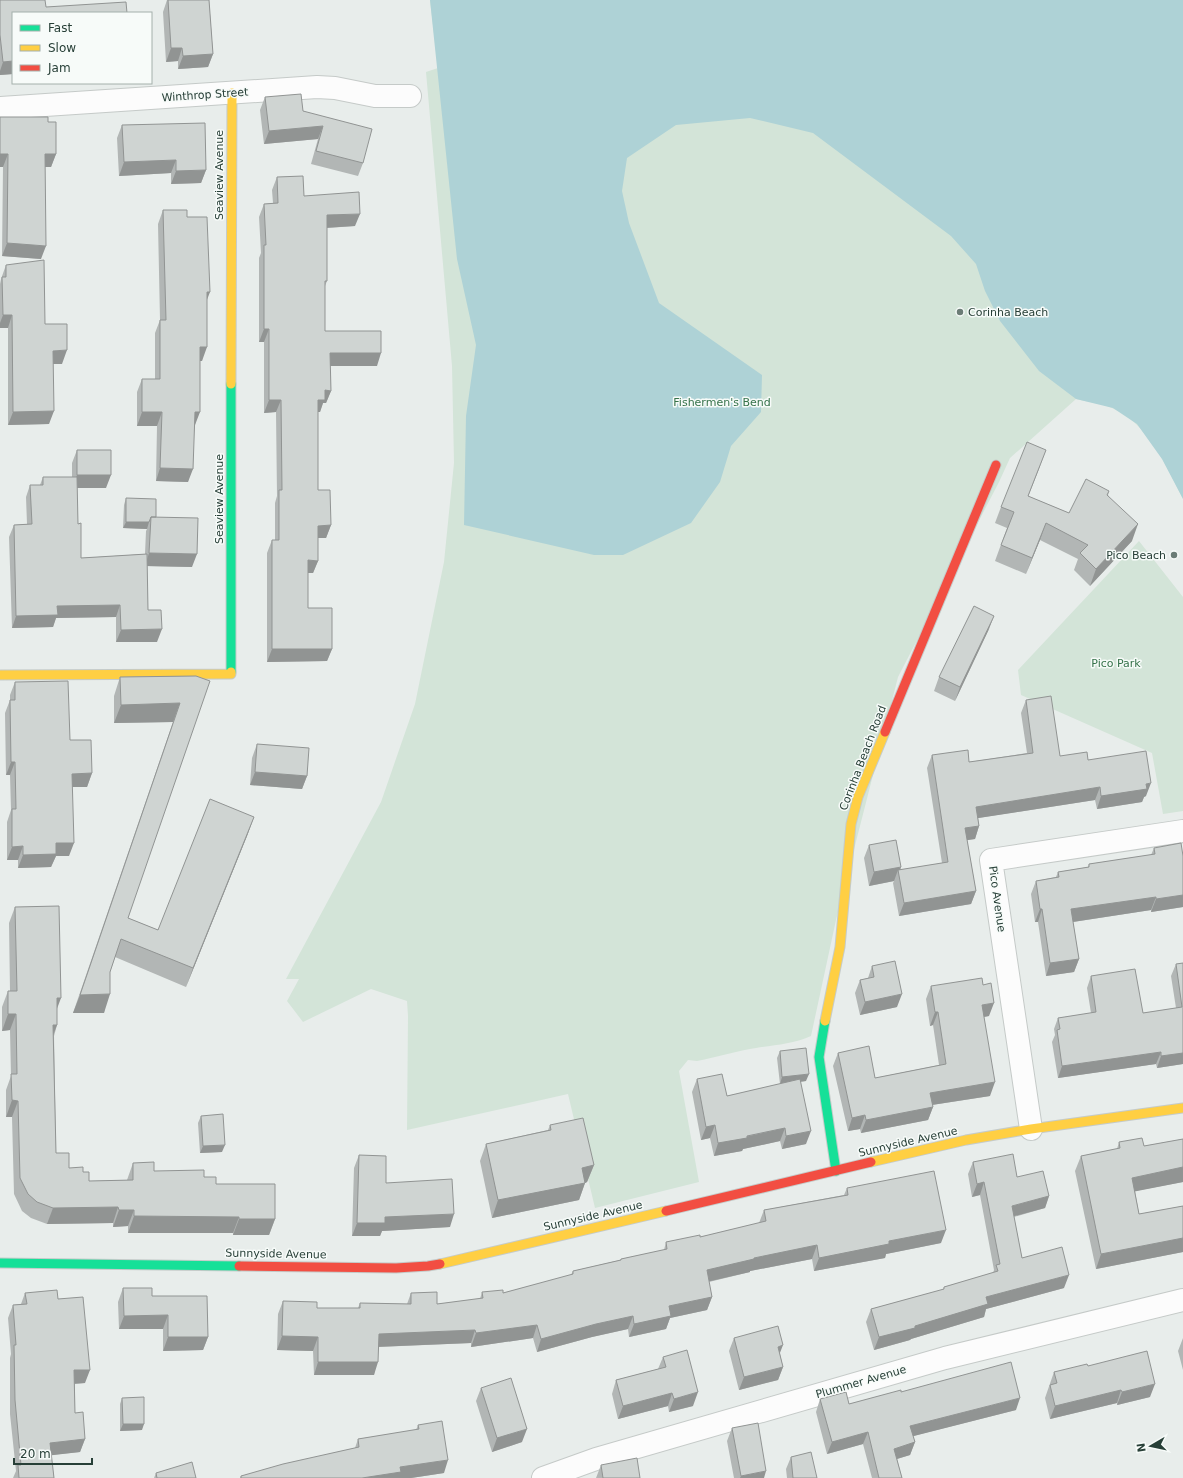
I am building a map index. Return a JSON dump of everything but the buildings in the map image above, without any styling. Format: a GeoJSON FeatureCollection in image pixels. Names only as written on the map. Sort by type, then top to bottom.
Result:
{"type":"FeatureCollection","features":[{"type":"Feature","properties":{"kind":"street","name":"Winthrop Street"},"geometry":{"type":"LineString","coordinates":[[0,108],[330,87],[375,96],[410,96]]}},
{"type":"Feature","properties":{"kind":"street","name":"Seaview Avenue"},"geometry":{"type":"LineString","coordinates":[[0,675],[231,674],[232,93]]}},
{"type":"Feature","properties":{"kind":"street","name":"Corinha Beach Road"},"geometry":{"type":"LineString","coordinates":[[836,1171],[819,1057],[840,942],[851,824],[858,797],[996,465]]}},
{"type":"Feature","properties":{"kind":"street","name":"Pico Avenue"},"geometry":{"type":"LineString","coordinates":[[1030,1129],[991,860],[1183,831]]}},
{"type":"Feature","properties":{"kind":"street","name":"Sunnyside Avenue"},"geometry":{"type":"LineString","coordinates":[[0,1263],[396,1268],[428,1266],[473,1257],[966,1140],[1030,1129],[1183,1108]]}},
{"type":"Feature","properties":{"kind":"street","name":"Plummer Avenue"},"geometry":{"type":"LineString","coordinates":[[551,1477],[596,1459],[945,1358],[1183,1300]]}},
{"type":"Feature","properties":{"kind":"green space","name":"Fishermen's Bend"},"geometry":{"type":"Polygon","coordinates":[[[430,0],[777,0],[1109,220],[1183,499],[1163,460],[1146,435],[1125,415],[1108,406],[1076,399],[1010,458],[898,677],[836,920],[811,1036],[791,1043],[749,1049],[697,1061],[688,1060],[679,1071],[699,1182],[595,1208],[568,1094],[407,1130],[407,1001],[371,989],[303,1022],[287,1001],[299,979],[286,979],[381,802],[415,704],[444,562],[454,463],[452,366],[426,72],[438,68],[430,0]]]}},
{"type":"Feature","properties":{"kind":"green space","name":"Pico Park"},"geometry":{"type":"Polygon","coordinates":[[[1139,541],[1183,597],[1183,811],[1163,814],[1152,753],[1021,695],[1018,670],[1139,541]]]}},
{"type":"Feature","properties":{"kind":"water"},"geometry":{"type":"Polygon","coordinates":[[[430,0],[1183,0],[1183,499],[1162,459],[1137,424],[1113,408],[1076,399],[1039,371],[1000,321],[985,291],[976,264],[951,236],[813,133],[750,118],[676,125],[627,158],[622,191],[629,223],[659,303],[762,375],[761,412],[731,446],[720,482],[691,523],[623,555],[594,555],[464,525],[466,416],[476,345],[457,259],[430,0]]]}},
{"type":"Feature","properties":{"kind":"traffic: fast"},"geometry":{"type":"LineString","coordinates":[[231,384],[231,672]]}},
{"type":"Feature","properties":{"kind":"traffic: fast"},"geometry":{"type":"LineString","coordinates":[[825,1021],[819,1057],[836,1171]]}},
{"type":"Feature","properties":{"kind":"traffic: fast"},"geometry":{"type":"LineString","coordinates":[[0,1263],[239,1266]]}},
{"type":"Feature","properties":{"kind":"traffic: slow"},"geometry":{"type":"LineString","coordinates":[[231,384],[232,93]]}},
{"type":"Feature","properties":{"kind":"traffic: slow"},"geometry":{"type":"LineString","coordinates":[[0,675],[231,674],[231,672]]}},
{"type":"Feature","properties":{"kind":"traffic: slow"},"geometry":{"type":"LineString","coordinates":[[825,1021],[840,947],[851,824],[858,797],[885,732]]}},
{"type":"Feature","properties":{"kind":"traffic: slow"},"geometry":{"type":"LineString","coordinates":[[871,1162],[966,1140],[1031,1129],[1183,1108]]}},
{"type":"Feature","properties":{"kind":"traffic: slow"},"geometry":{"type":"LineString","coordinates":[[440,1264],[666,1211]]}},
{"type":"Feature","properties":{"kind":"traffic: jam"},"geometry":{"type":"LineString","coordinates":[[885,732],[996,465]]}},
{"type":"Feature","properties":{"kind":"traffic: jam"},"geometry":{"type":"LineString","coordinates":[[666,1211],[871,1162]]}},
{"type":"Feature","properties":{"kind":"traffic: jam"},"geometry":{"type":"LineString","coordinates":[[239,1266],[396,1268],[440,1264]]}},
{"type":"Feature","properties":{"kind":"place","name":"Corinha Beach"},"geometry":{"type":"Point","coordinates":[960,312]}},
{"type":"Feature","properties":{"kind":"place","name":"Pico Beach"},"geometry":{"type":"Point","coordinates":[1174,555]}}]}
